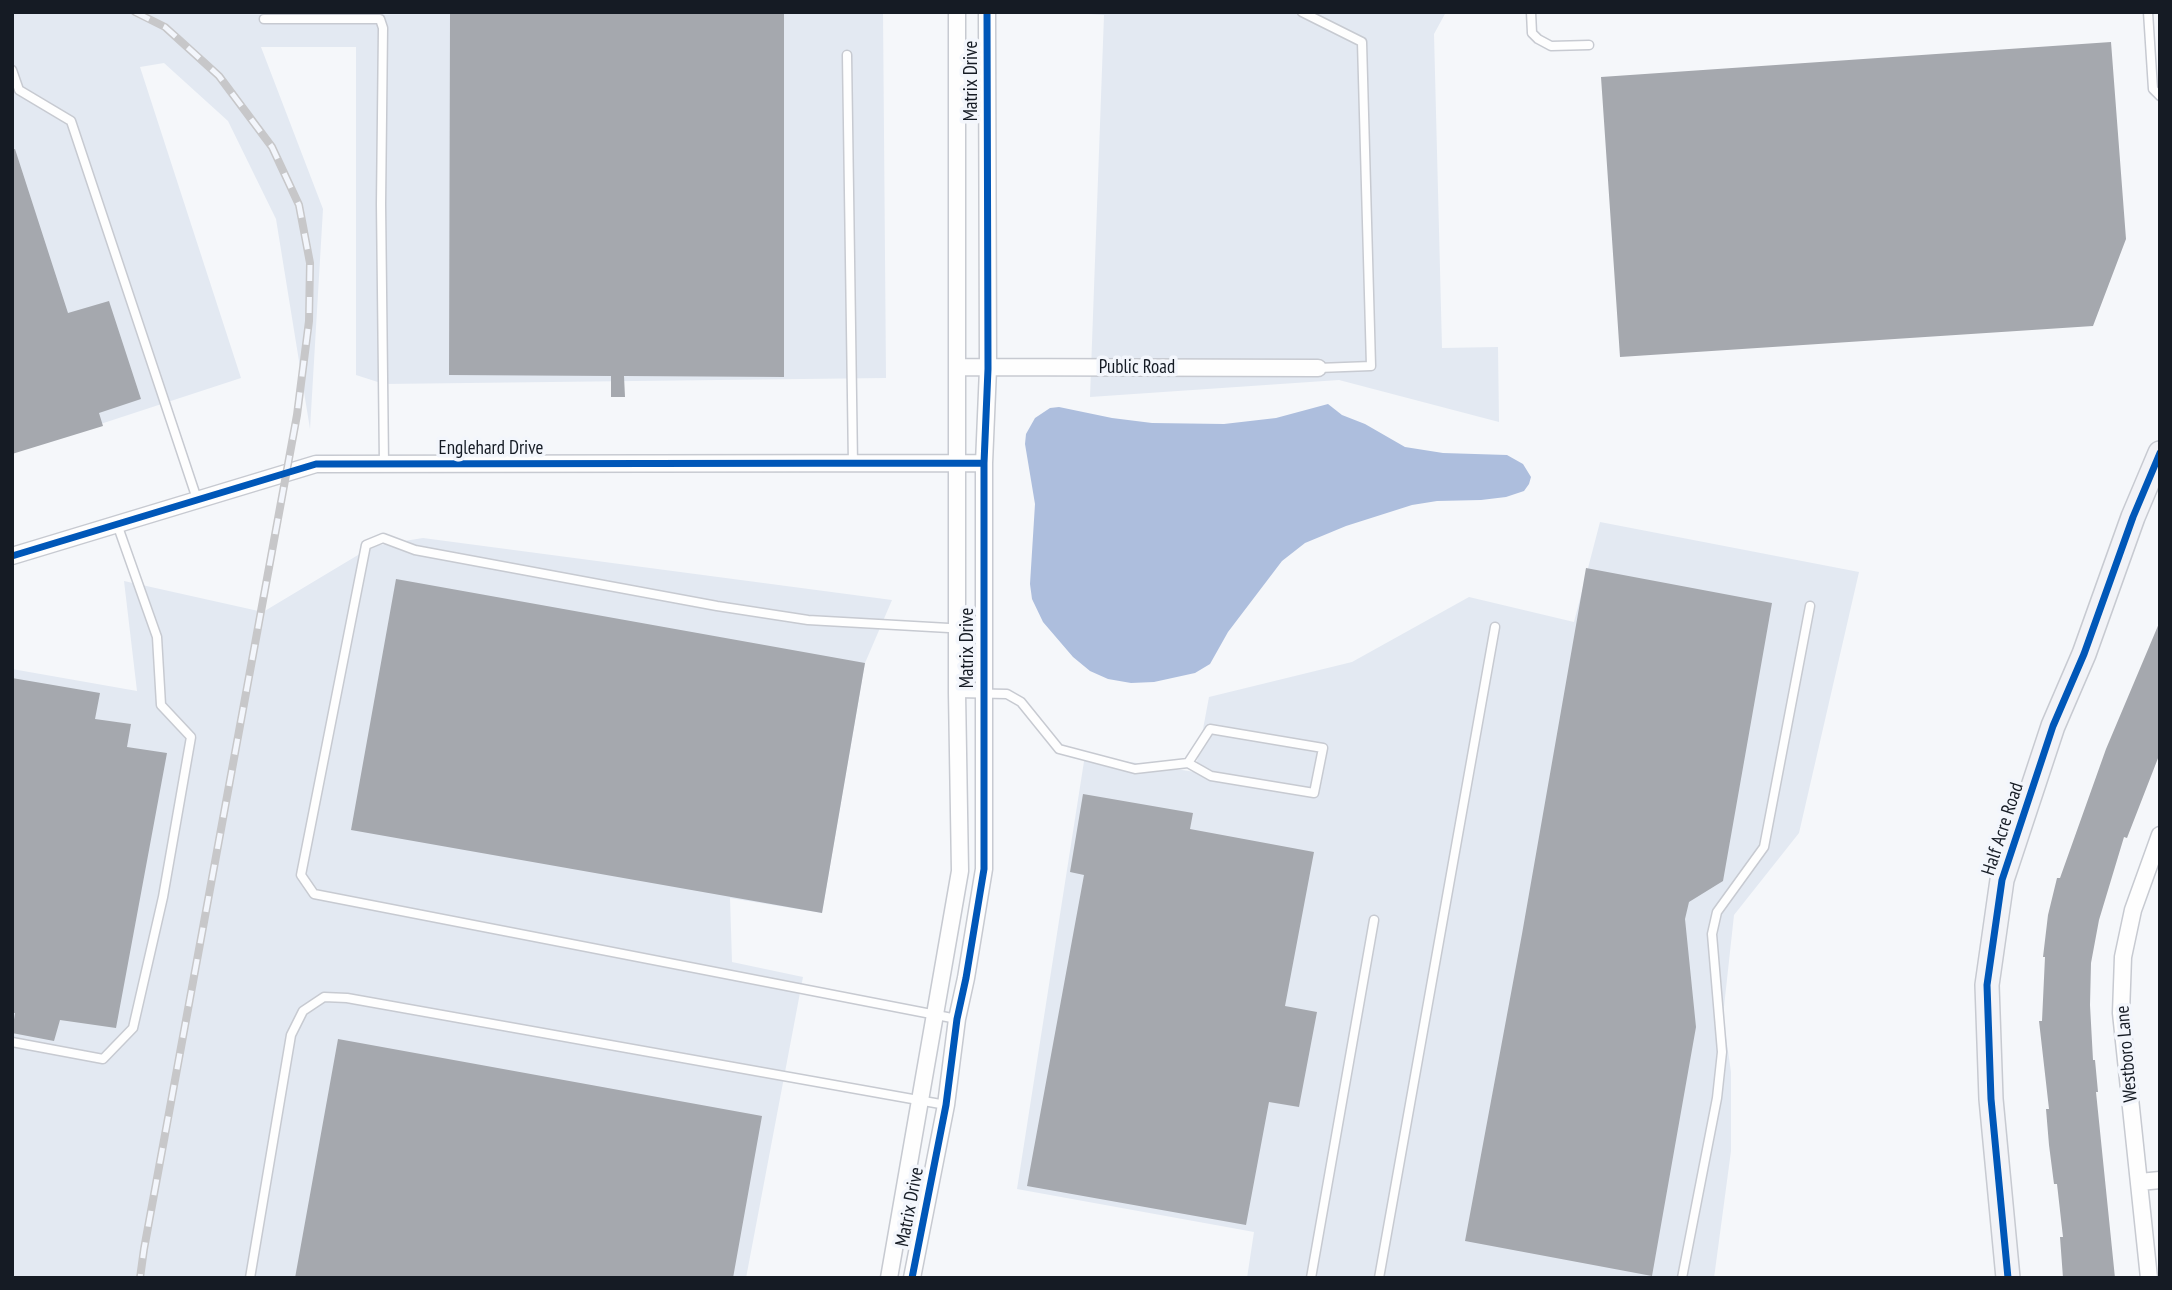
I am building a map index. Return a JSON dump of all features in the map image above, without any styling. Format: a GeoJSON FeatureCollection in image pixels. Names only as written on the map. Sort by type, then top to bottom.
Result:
{"type":"FeatureCollection","features":[{"type":"Feature","properties":{"kind":"street","name":"Matrix Drive"},"geometry":{"type":"LineString","coordinates":[[889,1278],[960,871],[957,693],[957,12]]}},
{"type":"Feature","properties":{"kind":"street","name":"Matrix Drive"},"geometry":{"type":"LineString","coordinates":[[912,1278],[946,1105],[957,1019],[984,869],[984,463],[988,369],[987,12]]}},
{"type":"Feature","properties":{"kind":"street","name":"Public Road"},"geometry":{"type":"LineString","coordinates":[[957,367],[1318,368]]}},
{"type":"Feature","properties":{"kind":"street","name":"Half Acre Road"},"geometry":{"type":"LineString","coordinates":[[2008,1278],[1991,1099],[1987,985],[2002,880],[2053,726],[2084,654],[2133,517],[2160,453]]}},
{"type":"Feature","properties":{"kind":"street","name":"Englehard Drive"},"geometry":{"type":"LineString","coordinates":[[12,556],[316,464],[984,463]]}},
{"type":"Feature","properties":{"kind":"street","name":"Westboro Lane"},"geometry":{"type":"LineString","coordinates":[[2149,1278],[2121,1013],[2123,957],[2133,910],[2160,835]]}},
{"type":"Feature","properties":{"kind":"street"},"geometry":{"type":"LineString","coordinates":[[2140,1182],[2160,1180]]}},
{"type":"Feature","properties":{"kind":"lane"},"geometry":{"type":"LineString","coordinates":[[1302,12],[1362,42],[1371,366],[1318,368]]}},
{"type":"Feature","properties":{"kind":"lane"},"geometry":{"type":"LineString","coordinates":[[1531,12],[1532,33],[1538,39],[1551,46],[1589,45]]}},
{"type":"Feature","properties":{"kind":"lane"},"geometry":{"type":"LineString","coordinates":[[2148,12],[2153,89],[2160,96]]}},
{"type":"Feature","properties":{"kind":"lane"},"geometry":{"type":"LineString","coordinates":[[264,19],[380,19],[383,28],[381,204],[384,464]]}},
{"type":"Feature","properties":{"kind":"lane"},"geometry":{"type":"LineString","coordinates":[[847,55],[853,465]]}},
{"type":"Feature","properties":{"kind":"lane"},"geometry":{"type":"LineString","coordinates":[[12,70],[16,92],[71,121],[197,499]]}},
{"type":"Feature","properties":{"kind":"lane"},"geometry":{"type":"LineString","coordinates":[[12,1042],[103,1059],[133,1028],[163,897],[191,737],[161,705],[157,637],[117,524]]}},
{"type":"Feature","properties":{"kind":"lane"},"geometry":{"type":"LineString","coordinates":[[957,1019],[314,894],[302,875],[366,545],[383,538],[415,550],[717,606],[808,620],[984,629]]}},
{"type":"Feature","properties":{"kind":"lane"},"geometry":{"type":"LineString","coordinates":[[1682,1278],[1717,1098],[1722,1052],[1712,934],[1717,912],[1764,847],[1810,606]]}},
{"type":"Feature","properties":{"kind":"lane"},"geometry":{"type":"LineString","coordinates":[[1379,1278],[1495,627]]}},
{"type":"Feature","properties":{"kind":"lane"},"geometry":{"type":"LineString","coordinates":[[957,693],[1007,694],[1021,702],[1059,749],[1135,769],[1188,763],[1211,776],[1314,793],[1323,748],[1210,729],[1188,763]]}},
{"type":"Feature","properties":{"kind":"lane"},"geometry":{"type":"LineString","coordinates":[[1311,1278],[1374,920]]}},
{"type":"Feature","properties":{"kind":"lane"},"geometry":{"type":"LineString","coordinates":[[250,1278],[290,1035],[303,1011],[324,997],[946,1105]]}},
{"type":"Feature","properties":{"kind":"shaded area"},"geometry":{"type":"Polygon","coordinates":[[[12,12],[883,12],[886,378],[384,384],[356,375],[356,47],[261,47],[323,209],[310,429],[276,219],[228,121],[164,63],[140,67],[241,378],[12,453],[12,12]]]}},
{"type":"Feature","properties":{"kind":"shaded area"},"geometry":{"type":"Polygon","coordinates":[[[1057,12],[1446,12],[1434,34],[1442,348],[1498,347],[1499,422],[1339,380],[1090,397],[1104,15],[1057,12]]]}},
{"type":"Feature","properties":{"kind":"shaded area"},"geometry":{"type":"Polygon","coordinates":[[[1600,522],[1859,572],[1799,833],[1734,915],[1723,1016],[1731,1072],[1731,1151],[1714,1278],[1247,1278],[1254,1232],[1017,1189],[1085,755],[1195,772],[1209,697],[1352,662],[1469,597],[1574,622],[1600,522]]]}},
{"type":"Feature","properties":{"kind":"shaded area"},"geometry":{"type":"Polygon","coordinates":[[[423,538],[892,600],[865,663],[822,913],[730,898],[732,962],[803,977],[746,1278],[12,1278],[12,669],[137,691],[124,581],[263,612],[373,546],[423,538]]]}},
{"type":"Feature","properties":{"kind":"water"},"geometry":{"type":"Polygon","coordinates":[[[1328,404],[1342,415],[1365,424],[1405,447],[1443,453],[1507,455],[1523,464],[1531,477],[1529,484],[1524,491],[1506,497],[1412,505],[1346,526],[1305,543],[1282,561],[1228,632],[1210,664],[1195,673],[1154,682],[1131,683],[1108,679],[1090,671],[1073,657],[1043,622],[1032,599],[1030,584],[1035,504],[1025,444],[1026,434],[1035,418],[1050,408],[1059,407],[1152,423],[1224,424],[1276,418],[1328,404]]]}},
{"type":"Feature","properties":{"kind":"building"},"geometry":{"type":"Polygon","coordinates":[[[450,12],[784,12],[784,377],[624,376],[625,397],[611,397],[611,376],[449,375],[450,12]]]}},
{"type":"Feature","properties":{"kind":"building"},"geometry":{"type":"Polygon","coordinates":[[[2111,42],[2126,239],[2093,326],[1620,357],[1601,77],[2111,42]]]}},
{"type":"Feature","properties":{"kind":"building"},"geometry":{"type":"Polygon","coordinates":[[[15,149],[68,313],[109,301],[141,399],[99,413],[103,426],[12,454],[12,150],[15,149]]]}},
{"type":"Feature","properties":{"kind":"building"},"geometry":{"type":"Polygon","coordinates":[[[1586,568],[1772,603],[1723,881],[1689,902],[1685,919],[1696,1027],[1652,1276],[1465,1241],[1586,568]]]}},
{"type":"Feature","properties":{"kind":"building"},"geometry":{"type":"Polygon","coordinates":[[[396,579],[865,663],[822,913],[351,830],[396,579]]]}},
{"type":"Feature","properties":{"kind":"building"},"geometry":{"type":"Polygon","coordinates":[[[2160,621],[2160,753],[2127,838],[2124,837],[2099,920],[2091,963],[2093,1060],[2115,1278],[2063,1278],[2060,1237],[2063,1237],[2049,1145],[2046,1109],[2049,1109],[2039,1021],[2042,1021],[2043,957],[2048,915],[2057,878],[2060,878],[2106,749],[2160,621]]]}},
{"type":"Feature","properties":{"kind":"building"},"geometry":{"type":"Polygon","coordinates":[[[12,678],[100,693],[95,719],[131,724],[127,747],[167,753],[116,1028],[60,1020],[54,1041],[12,1033],[15,1013],[12,1013],[12,678]]]}},
{"type":"Feature","properties":{"kind":"building"},"geometry":{"type":"Polygon","coordinates":[[[1083,794],[1193,813],[1190,829],[1314,852],[1285,1006],[1317,1012],[1299,1107],[1269,1102],[1246,1225],[1027,1186],[1084,875],[1070,872],[1083,794]]]}},
{"type":"Feature","properties":{"kind":"building"},"geometry":{"type":"Polygon","coordinates":[[[338,1039],[762,1116],[733,1278],[295,1278],[338,1039]]]}},
{"type":"Feature","properties":{"kind":"railway"},"geometry":{"type":"LineString","coordinates":[[135,12],[165,27],[219,76],[272,147],[299,205],[310,263],[309,321],[297,415],[140,1278]]}},
{"type":"Feature","properties":{"kind":"cycle path"},"geometry":{"type":"LineString","coordinates":[[912,1278],[946,1105],[957,1019],[984,869],[984,463],[988,369],[987,12]]}},
{"type":"Feature","properties":{"kind":"cycle path"},"geometry":{"type":"LineString","coordinates":[[2008,1278],[1991,1099],[1987,985],[2002,880],[2053,726],[2084,654],[2133,517],[2160,453]]}},
{"type":"Feature","properties":{"kind":"cycle path"},"geometry":{"type":"LineString","coordinates":[[12,556],[316,464],[984,463]]}}]}
